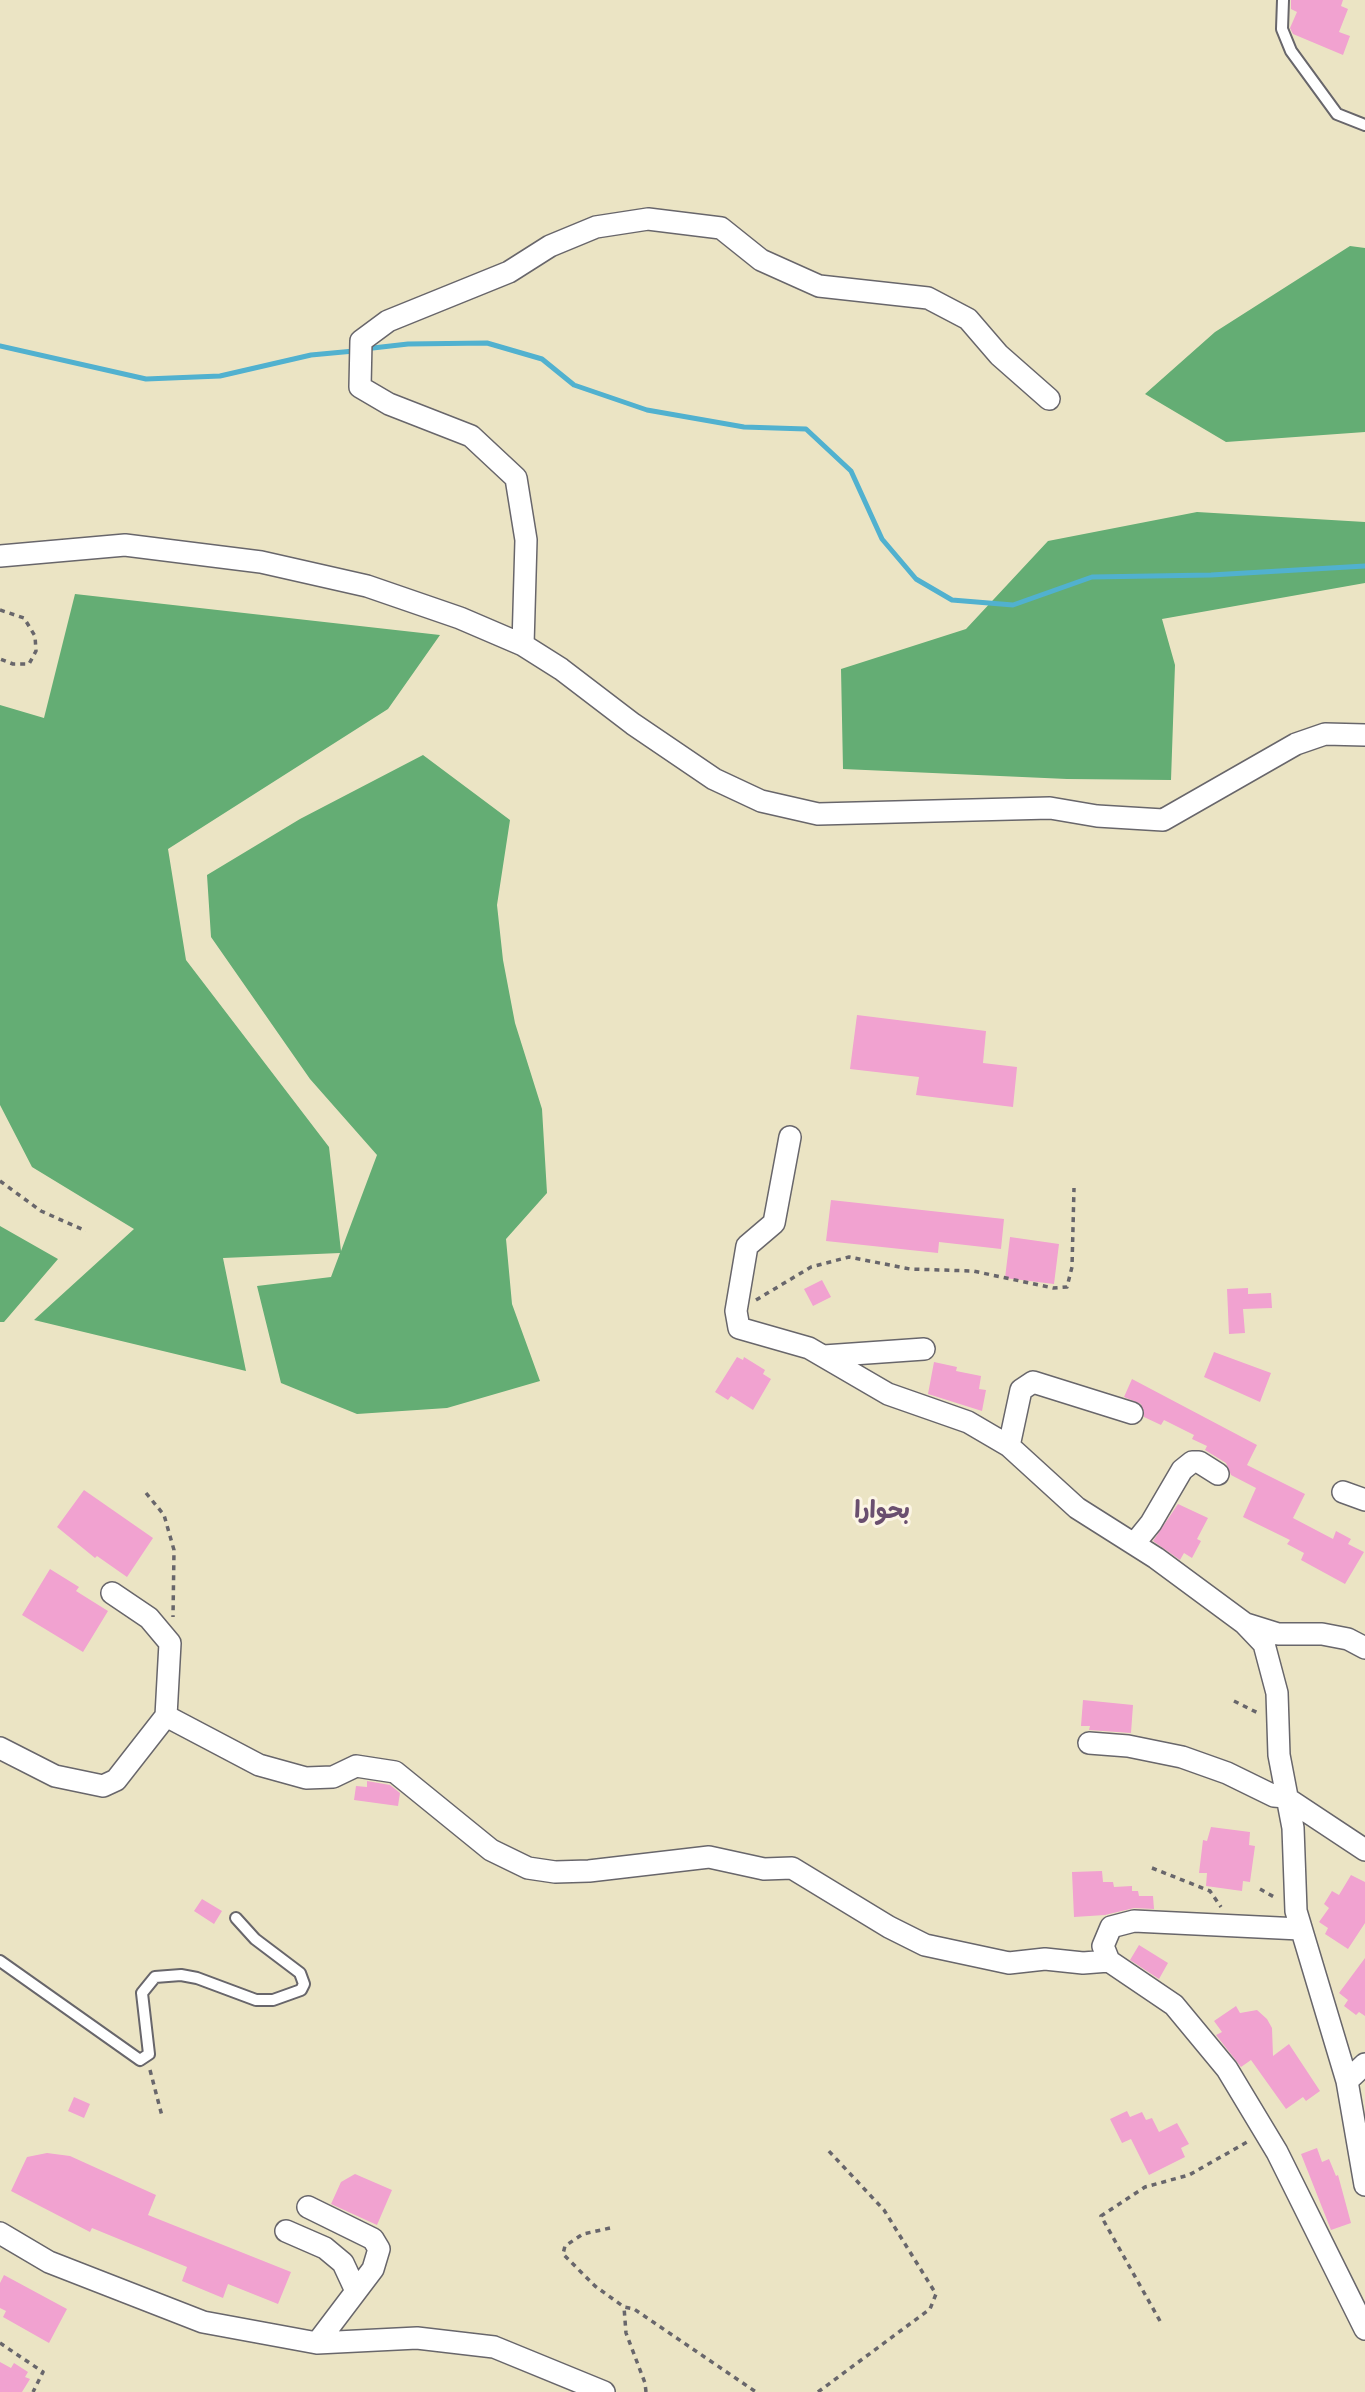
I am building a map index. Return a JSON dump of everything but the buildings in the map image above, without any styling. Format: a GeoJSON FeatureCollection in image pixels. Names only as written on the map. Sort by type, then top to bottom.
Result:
{"type":"FeatureCollection","features":[{"type":"Feature","properties":{"kind":"street"},"geometry":{"type":"LineString","coordinates":[[523,645],[526,540],[516,478],[471,436],[389,404],[360,387],[361,341],[388,321],[509,272],[550,246],[596,227],[648,219],[721,228],[761,260],[819,286],[928,298],[968,319],[999,355],[1049,399]]}},
{"type":"Feature","properties":{"kind":"street"},"geometry":{"type":"LineString","coordinates":[[0,556],[125,545],[261,562],[367,586],[460,618],[523,645],[714,779],[761,801],[818,814],[1050,808],[1097,816],[1163,820],[1296,744],[1325,734],[1365,735]]}},
{"type":"Feature","properties":{"kind":"street"},"geometry":{"type":"LineString","coordinates":[[790,1137],[774,1223],[747,1246],[736,1311],[739,1328],[809,1348],[888,1394],[968,1422],[1009,1446],[1077,1508],[1134,1544],[1244,1623],[1264,1644],[1273,1669],[1285,1797],[1293,1828],[1296,1910],[1347,2081],[1365,2185]]}},
{"type":"Feature","properties":{"kind":"street"},"geometry":{"type":"LineString","coordinates":[[824,1356],[924,1349]]}},
{"type":"Feature","properties":{"kind":"street"},"geometry":{"type":"LineString","coordinates":[[1009,1446],[1021,1390],[1032,1382],[1132,1413]]}},
{"type":"Feature","properties":{"kind":"street"},"geometry":{"type":"LineString","coordinates":[[1134,1544],[1151,1523],[1182,1470],[1192,1462],[1199,1462],[1218,1474]]}},
{"type":"Feature","properties":{"kind":"street"},"geometry":{"type":"LineString","coordinates":[[1343,1492],[1365,1500]]}},
{"type":"Feature","properties":{"kind":"street"},"geometry":{"type":"LineString","coordinates":[[0,1748],[55,1776],[103,1786],[116,1780],[166,1716],[170,1643],[149,1618],[112,1593]]}},
{"type":"Feature","properties":{"kind":"street"},"geometry":{"type":"LineString","coordinates":[[1244,1623],[1278,1634],[1322,1634],[1348,1639],[1365,1648]]}},
{"type":"Feature","properties":{"kind":"street"},"geometry":{"type":"LineString","coordinates":[[166,1716],[259,1765],[306,1778],[333,1777],[356,1766],[395,1773],[491,1850],[528,1868],[589,1871],[709,1857],[764,1869],[792,1868],[889,1927],[925,1945],[1009,1963],[1045,1959],[1083,1964],[1109,1961]]}},
{"type":"Feature","properties":{"kind":"street"},"geometry":{"type":"LineString","coordinates":[[1089,1743],[1128,1746],[1182,1757],[1227,1773],[1274,1796],[1285,1797],[1365,1850]]}},
{"type":"Feature","properties":{"kind":"street"},"geometry":{"type":"LineString","coordinates":[[1300,1929],[1222,1923],[1119,1923],[1106,1936],[1103,1946],[1109,1961],[1174,2005],[1227,2069],[1327,2248],[1365,2329]]}},
{"type":"Feature","properties":{"kind":"street"},"geometry":{"type":"LineString","coordinates":[[1347,2081],[1365,2064]]}},
{"type":"Feature","properties":{"kind":"street"},"geometry":{"type":"LineString","coordinates":[[308,2207],[373,2239],[379,2249],[373,2269],[317,2343]]}},
{"type":"Feature","properties":{"kind":"street"},"geometry":{"type":"LineString","coordinates":[[286,2231],[325,2248],[343,2263],[356,2291]]}},
{"type":"Feature","properties":{"kind":"street"},"geometry":{"type":"LineString","coordinates":[[0,2233],[49,2262],[203,2322],[317,2343],[417,2338],[482,2345],[604,2392]]}},
{"type":"Feature","properties":{"kind":"lane"},"geometry":{"type":"LineString","coordinates":[[1283,0],[1282,29],[1291,51],[1337,114],[1365,125]]}},
{"type":"Feature","properties":{"kind":"lane"},"geometry":{"type":"LineString","coordinates":[[0,1961],[134,2058],[146,2059],[149,2048],[142,1993],[155,1977],[181,1975],[197,1978],[256,2000],[273,2000],[301,1990],[304,1984],[300,1973],[255,1939],[236,1917]]}},
{"type":"Feature","properties":{"kind":"path"},"geometry":{"type":"LineString","coordinates":[[0,610],[24,618],[35,636],[36,651],[29,664],[13,664],[0,659]]}},
{"type":"Feature","properties":{"kind":"path"},"geometry":{"type":"LineString","coordinates":[[0,1181],[41,1211],[86,1231]]}},
{"type":"Feature","properties":{"kind":"path"},"geometry":{"type":"LineString","coordinates":[[736,1311],[811,1267],[849,1257],[910,1269],[973,1271],[1053,1289],[1067,1287],[1072,1267],[1074,1188]]}},
{"type":"Feature","properties":{"kind":"path"},"geometry":{"type":"LineString","coordinates":[[146,1493],[164,1516],[174,1550],[170,1643]]}},
{"type":"Feature","properties":{"kind":"path"},"geometry":{"type":"LineString","coordinates":[[1152,1868],[1210,1891],[1222,1909],[1222,1923]]}},
{"type":"Feature","properties":{"kind":"path"},"geometry":{"type":"LineString","coordinates":[[146,2059],[162,2116]]}},
{"type":"Feature","properties":{"kind":"path"},"geometry":{"type":"LineString","coordinates":[[1160,2321],[1101,2216],[1145,2188],[1189,2175],[1264,2132]]}},
{"type":"Feature","properties":{"kind":"path"},"geometry":{"type":"LineString","coordinates":[[818,2392],[930,2309],[936,2294],[884,2210],[826,2148]]}},
{"type":"Feature","properties":{"kind":"path"},"geometry":{"type":"LineString","coordinates":[[610,2228],[583,2234],[565,2246],[563,2254],[595,2286],[624,2307],[634,2309],[757,2392]]}},
{"type":"Feature","properties":{"kind":"path"},"geometry":{"type":"LineString","coordinates":[[624,2307],[626,2333],[646,2392]]}},
{"type":"Feature","properties":{"kind":"path"},"geometry":{"type":"LineString","coordinates":[[0,2343],[43,2372],[33,2392]]}},
{"type":"Feature","properties":{"kind":"green space"},"geometry":{"type":"Polygon","coordinates":[[[1350,246],[1365,248],[1365,432],[1226,442],[1145,394],[1215,332],[1350,246]]]}},
{"type":"Feature","properties":{"kind":"green space"},"geometry":{"type":"Polygon","coordinates":[[[1197,512],[1365,522],[1365,583],[1162,619],[1175,665],[1171,780],[1067,779],[843,769],[841,669],[966,629],[1048,541],[1197,512]]]}},
{"type":"Feature","properties":{"kind":"green space"},"geometry":{"type":"Polygon","coordinates":[[[75,594],[440,635],[388,709],[168,849],[186,960],[329,1147],[341,1251],[377,1155],[310,1079],[211,937],[207,875],[300,819],[423,755],[510,820],[497,905],[503,960],[515,1023],[542,1109],[547,1193],[506,1239],[512,1304],[540,1381],[447,1408],[357,1414],[281,1383],[257,1286],[331,1277],[340,1253],[223,1258],[246,1371],[34,1320],[134,1229],[32,1167],[0,1105],[0,705],[44,718],[75,594]]]}},
{"type":"Feature","properties":{"kind":"green space"},"geometry":{"type":"Polygon","coordinates":[[[0,1226],[58,1259],[4,1322],[0,1322],[0,1226]]]}},
{"type":"Feature","properties":{"kind":"waterway"},"geometry":{"type":"LineString","coordinates":[[364,349],[408,344],[487,343],[542,359],[574,385],[647,410],[744,427],[806,429],[851,471],[882,539],[916,579],[952,600],[1013,605],[1092,577],[1211,575],[1365,566]]}},
{"type":"Feature","properties":{"kind":"waterway"},"geometry":{"type":"LineString","coordinates":[[0,346],[146,379],[220,376],[311,355],[354,351]]}},
{"type":"Feature","properties":{"kind":"district","name":"بحوارا"},"geometry":{"type":"Point","coordinates":[882,1512]}}]}
